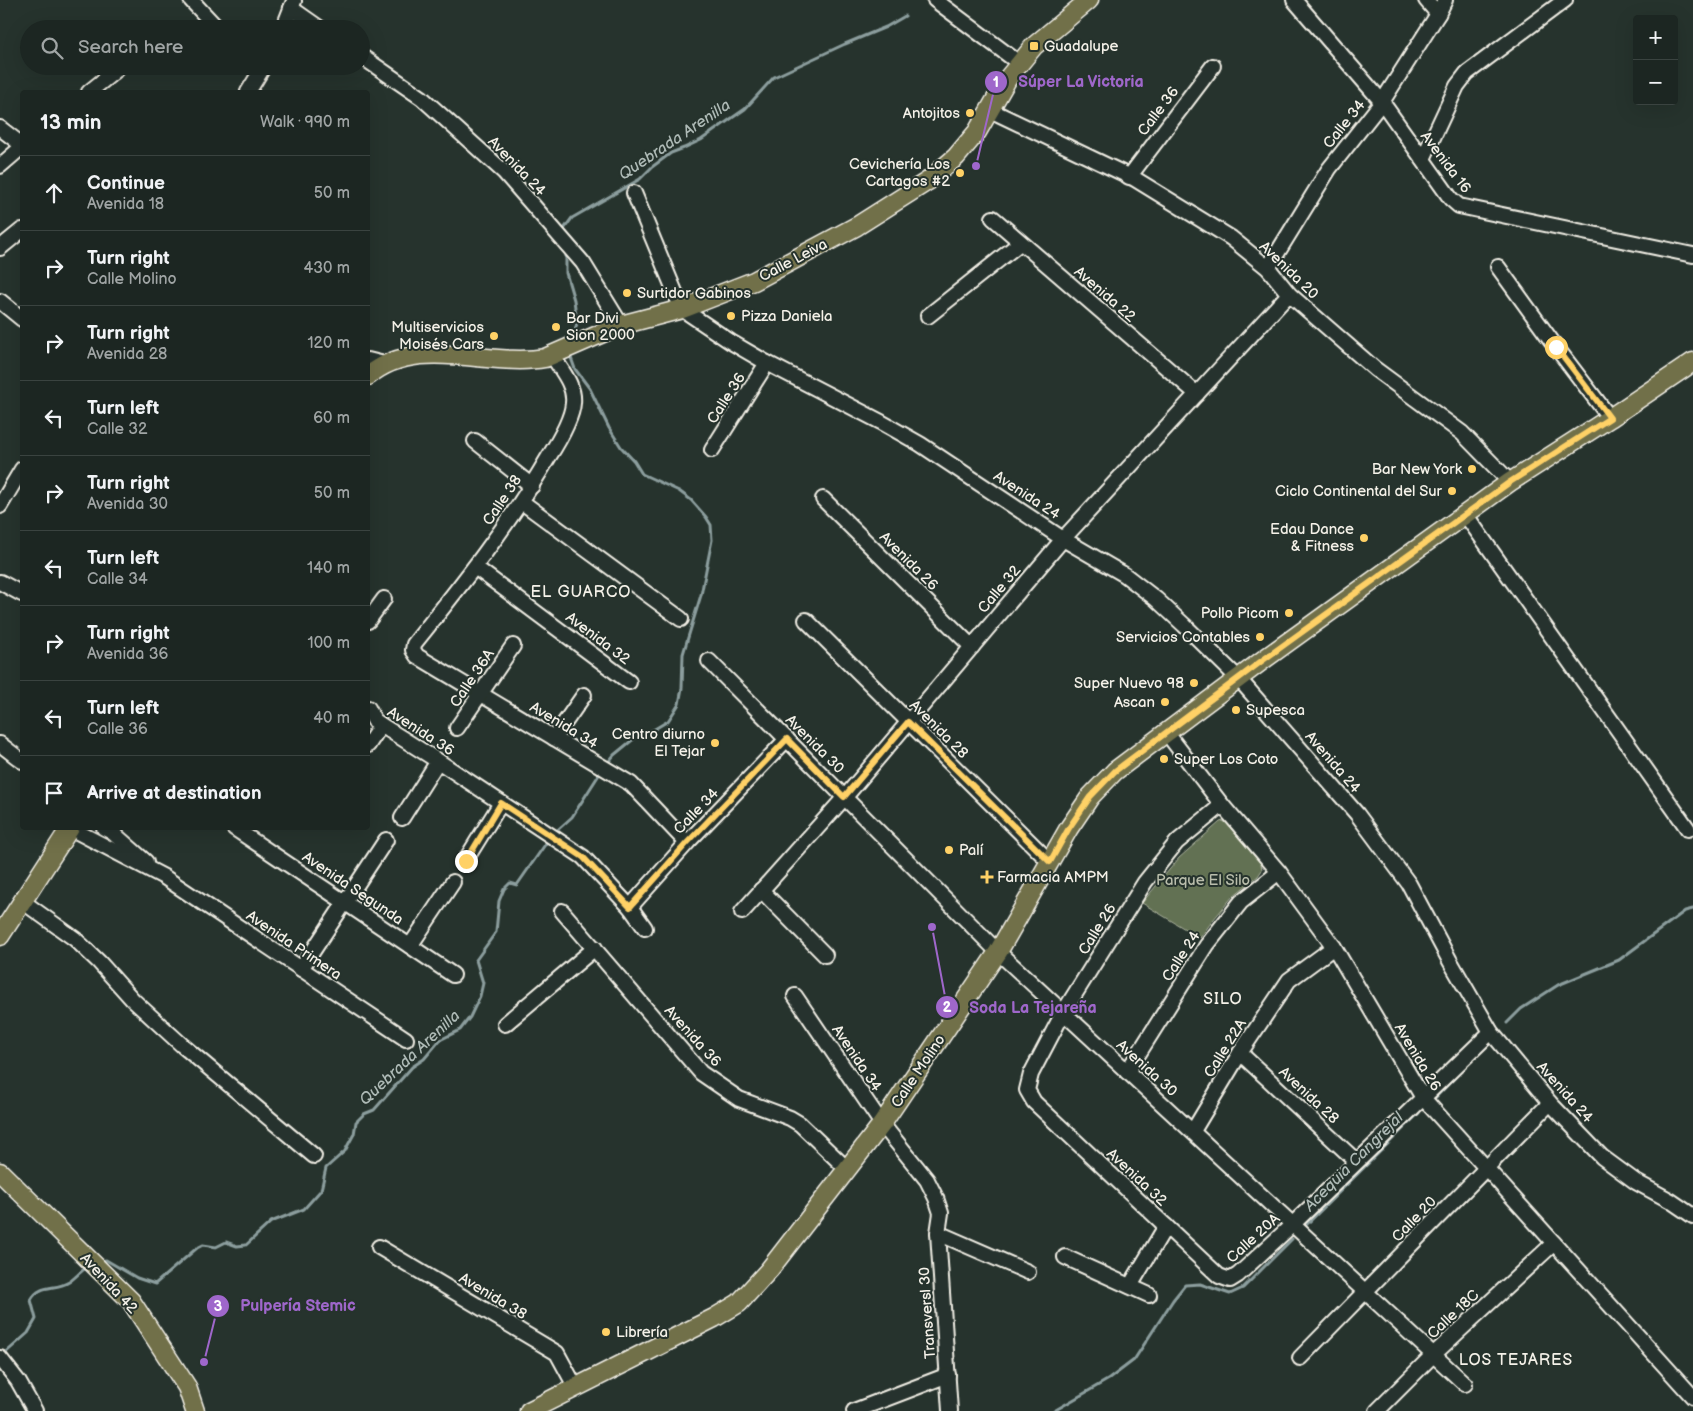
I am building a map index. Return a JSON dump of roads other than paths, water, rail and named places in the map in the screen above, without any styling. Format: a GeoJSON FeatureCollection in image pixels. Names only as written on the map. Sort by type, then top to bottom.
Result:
{"type":"FeatureCollection","features":[{"type":"Feature","properties":{"kind":"main road","name":"Calle Leiva"},"geometry":{"type":"LineString","coordinates":[[376,362],[439,354],[532,360],[552,355],[621,325],[682,308],[762,276],[857,226],[928,181],[956,157],[977,132],[1008,78],[1034,46],[1089,0]]}},
{"type":"Feature","properties":{"kind":"main road","name":"Calle Molino"},"geometry":{"type":"LineString","coordinates":[[529,1411],[714,1318],[739,1303],[768,1270],[882,1124],[998,952],[1069,828],[1090,797],[1115,771],[1263,660],[1510,482],[1693,362]]}},
{"type":"Feature","properties":{"kind":"main road"},"geometry":{"type":"LineString","coordinates":[[0,936],[69,830]]}},
{"type":"Feature","properties":{"kind":"main road","name":"Avenida 42"},"geometry":{"type":"LineString","coordinates":[[0,1172],[131,1301],[187,1387],[193,1411]]}},
{"type":"Feature","properties":{"kind":"street"},"geometry":{"type":"LineString","coordinates":[[191,0],[210,20]]}},
{"type":"Feature","properties":{"kind":"street"},"geometry":{"type":"LineString","coordinates":[[935,0],[1019,63]]}},
{"type":"Feature","properties":{"kind":"street","name":"Avenida 16"},"geometry":{"type":"LineString","coordinates":[[1294,0],[1382,102],[1451,199],[1458,206],[1693,255]]}},
{"type":"Feature","properties":{"kind":"street"},"geometry":{"type":"LineString","coordinates":[[1426,0],[1438,14]]}},
{"type":"Feature","properties":{"kind":"street","name":"Calle 34"},"geometry":{"type":"LineString","coordinates":[[1268,268],[1328,169],[1382,102],[1445,0]]}},
{"type":"Feature","properties":{"kind":"street"},"geometry":{"type":"LineString","coordinates":[[1423,159],[1457,86],[1468,73],[1565,0]]}},
{"type":"Feature","properties":{"kind":"street"},"geometry":{"type":"LineString","coordinates":[[287,20],[293,4],[311,20]]}},
{"type":"Feature","properties":{"kind":"street","name":"Avenida 24"},"geometry":{"type":"LineString","coordinates":[[370,62],[422,98],[504,172],[583,262],[621,325]]}},
{"type":"Feature","properties":{"kind":"street","name":"Calle 36"},"geometry":{"type":"LineString","coordinates":[[1129,177],[1213,66]]}},
{"type":"Feature","properties":{"kind":"street"},"geometry":{"type":"LineString","coordinates":[[91,90],[110,75]]}},
{"type":"Feature","properties":{"kind":"street"},"geometry":{"type":"LineString","coordinates":[[249,90],[258,75]]}},
{"type":"Feature","properties":{"kind":"street","name":"Avenida 20"},"geometry":{"type":"LineString","coordinates":[[990,110],[1129,177],[1231,238],[1268,268],[1289,294],[1375,369],[1462,433],[1510,482]]}},
{"type":"Feature","properties":{"kind":"street"},"geometry":{"type":"LineString","coordinates":[[0,128],[20,144]]}},
{"type":"Feature","properties":{"kind":"street"},"geometry":{"type":"LineString","coordinates":[[0,166],[20,148]]}},
{"type":"Feature","properties":{"kind":"street"},"geometry":{"type":"LineString","coordinates":[[634,193],[682,308]]}},
{"type":"Feature","properties":{"kind":"street","name":"Avenida 22"},"geometry":{"type":"LineString","coordinates":[[993,218],[1196,394]]}},
{"type":"Feature","properties":{"kind":"street"},"geometry":{"type":"LineString","coordinates":[[0,248],[20,232]]}},
{"type":"Feature","properties":{"kind":"street"},"geometry":{"type":"LineString","coordinates":[[928,316],[1020,242]]}},
{"type":"Feature","properties":{"kind":"street"},"geometry":{"type":"LineString","coordinates":[[1498,267],[1610,418]]}},
{"type":"Feature","properties":{"kind":"street","name":"Calle 32"},"geometry":{"type":"LineString","coordinates":[[742,912],[844,797],[1063,539],[1289,294]]}},
{"type":"Feature","properties":{"kind":"street"},"geometry":{"type":"LineString","coordinates":[[0,301],[20,317]]}},
{"type":"Feature","properties":{"kind":"street","name":"Avenida 24"},"geometry":{"type":"LineString","coordinates":[[682,308],[731,342],[920,444],[1063,539],[1125,575],[1156,599],[1240,679],[1357,814],[1409,884],[1491,1032],[1550,1103],[1602,1157],[1636,1182],[1671,1201],[1693,1216]]}},
{"type":"Feature","properties":{"kind":"street","name":"Calle 38"},"geometry":{"type":"LineString","coordinates":[[413,650],[414,644],[476,567],[522,502],[557,443],[573,404],[573,390],[552,355]]}},
{"type":"Feature","properties":{"kind":"street","name":"Calle 36"},"geometry":{"type":"LineString","coordinates":[[712,450],[768,363]]}},
{"type":"Feature","properties":{"kind":"street"},"geometry":{"type":"LineString","coordinates":[[474,441],[532,486]]}},
{"type":"Feature","properties":{"kind":"street"},"geometry":{"type":"LineString","coordinates":[[2,500],[20,472]]}},
{"type":"Feature","properties":{"kind":"street","name":"Avenida 26"},"geometry":{"type":"LineString","coordinates":[[823,499],[972,647]]}},
{"type":"Feature","properties":{"kind":"street"},"geometry":{"type":"LineString","coordinates":[[522,502],[681,619]]}},
{"type":"Feature","properties":{"kind":"street"},"geometry":{"type":"LineString","coordinates":[[1465,514],[1688,829]]}},
{"type":"Feature","properties":{"kind":"street","name":"Avenida 32"},"geometry":{"type":"LineString","coordinates":[[476,567],[629,682]]}},
{"type":"Feature","properties":{"kind":"street"},"geometry":{"type":"LineString","coordinates":[[0,582],[20,593]]}},
{"type":"Feature","properties":{"kind":"street"},"geometry":{"type":"LineString","coordinates":[[370,618],[384,599]]}},
{"type":"Feature","properties":{"kind":"street","name":"Avenida 28"},"geometry":{"type":"LineString","coordinates":[[806,620],[1050,862]]}},
{"type":"Feature","properties":{"kind":"street","name":"Calle 36A"},"geometry":{"type":"LineString","coordinates":[[457,728],[513,646]]}},
{"type":"Feature","properties":{"kind":"street","name":"Avenida 34"},"geometry":{"type":"LineString","coordinates":[[413,650],[417,656],[631,784],[687,843]]}},
{"type":"Feature","properties":{"kind":"street","name":"Avenida 30"},"geometry":{"type":"LineString","coordinates":[[709,660],[998,952],[1465,1384]]}},
{"type":"Feature","properties":{"kind":"street"},"geometry":{"type":"LineString","coordinates":[[554,738],[584,695]]}},
{"type":"Feature","properties":{"kind":"street","name":"Avenida 36"},"geometry":{"type":"LineString","coordinates":[[370,712],[374,720],[380,725],[583,857],[630,907],[645,928]]}},
{"type":"Feature","properties":{"kind":"street"},"geometry":{"type":"LineString","coordinates":[[370,742],[380,725]]}},
{"type":"Feature","properties":{"kind":"street","name":"Avenida 26"},"geometry":{"type":"LineString","coordinates":[[1166,732],[1222,805],[1279,872],[1334,947],[1422,1098],[1693,1397]]}},
{"type":"Feature","properties":{"kind":"street","name":"Calle 34"},"geometry":{"type":"LineString","coordinates":[[630,907],[687,843],[787,739]]}},
{"type":"Feature","properties":{"kind":"street"},"geometry":{"type":"LineString","coordinates":[[0,744],[20,759]]}},
{"type":"Feature","properties":{"kind":"street"},"geometry":{"type":"LineString","coordinates":[[402,818],[438,761]]}},
{"type":"Feature","properties":{"kind":"street"},"geometry":{"type":"LineString","coordinates":[[466,861],[501,803]]}},
{"type":"Feature","properties":{"kind":"street","name":"Calle 26"},"geometry":{"type":"LineString","coordinates":[[1027,1090],[1030,1074],[1063,1014],[1145,882],[1177,842],[1222,805]]}},
{"type":"Feature","properties":{"kind":"street","name":"Avenida Primera"},"geometry":{"type":"LineString","coordinates":[[74,830],[164,877],[406,1039]]}},
{"type":"Feature","properties":{"kind":"street","name":"Avenida Primera"},"geometry":{"type":"LineString","coordinates":[[108,830],[164,877]]}},
{"type":"Feature","properties":{"kind":"street","name":"Avenida Segunda"},"geometry":{"type":"LineString","coordinates":[[237,830],[453,975]]}},
{"type":"Feature","properties":{"kind":"street"},"geometry":{"type":"LineString","coordinates":[[301,969],[386,840]]}},
{"type":"Feature","properties":{"kind":"street","name":"Calle 24"},"geometry":{"type":"LineString","coordinates":[[1127,1072],[1206,945],[1241,902],[1279,872]]}},
{"type":"Feature","properties":{"kind":"street"},"geometry":{"type":"LineString","coordinates":[[410,946],[453,882]]}},
{"type":"Feature","properties":{"kind":"street"},"geometry":{"type":"LineString","coordinates":[[761,890],[825,955]]}},
{"type":"Feature","properties":{"kind":"street"},"geometry":{"type":"LineString","coordinates":[[22,901],[76,939],[133,1000],[314,1156]]}},
{"type":"Feature","properties":{"kind":"street","name":"Avenida 36"},"geometry":{"type":"LineString","coordinates":[[562,911],[702,1073],[739,1100],[790,1118],[800,1124],[846,1169]]}},
{"type":"Feature","properties":{"kind":"street","name":"Calle 22A"},"geometry":{"type":"LineString","coordinates":[[1192,1131],[1240,1053],[1289,980],[1334,947]]}},
{"type":"Feature","properties":{"kind":"street"},"geometry":{"type":"LineString","coordinates":[[505,1024],[595,948]]}},
{"type":"Feature","properties":{"kind":"street","name":"Avenida 34"},"geometry":{"type":"LineString","coordinates":[[795,996],[882,1124],[927,1180],[941,1213]]}},
{"type":"Feature","properties":{"kind":"street","name":"Calle 20A"},"geometry":{"type":"LineString","coordinates":[[1230,1280],[1238,1275],[1292,1225],[1491,1032]]}},
{"type":"Feature","properties":{"kind":"street","name":"Avenida 28"},"geometry":{"type":"LineString","coordinates":[[1240,1053],[1356,1161]]}},
{"type":"Feature","properties":{"kind":"street","name":"Avenida 32"},"geometry":{"type":"LineString","coordinates":[[1027,1090],[1034,1102],[1219,1276],[1230,1280]]}},
{"type":"Feature","properties":{"kind":"street","name":"Calle 20"},"geometry":{"type":"LineString","coordinates":[[1300,1358],[1550,1103]]}},
{"type":"Feature","properties":{"kind":"street","name":"Transversl 30"},"geometry":{"type":"LineString","coordinates":[[941,1213],[938,1233],[950,1411]]}},
{"type":"Feature","properties":{"kind":"street"},"geometry":{"type":"LineString","coordinates":[[1130,1286],[1166,1226]]}},
{"type":"Feature","properties":{"kind":"street"},"geometry":{"type":"LineString","coordinates":[[938,1233],[1028,1272]]}},
{"type":"Feature","properties":{"kind":"street","name":"Calle 18C"},"geometry":{"type":"LineString","coordinates":[[1377,1411],[1433,1355],[1554,1243]]}},
{"type":"Feature","properties":{"kind":"street","name":"Avenida 38"},"geometry":{"type":"LineString","coordinates":[[379,1247],[557,1353],[576,1388]]}},
{"type":"Feature","properties":{"kind":"street"},"geometry":{"type":"LineString","coordinates":[[1065,1257],[1149,1294]]}},
{"type":"Feature","properties":{"kind":"street"},"geometry":{"type":"LineString","coordinates":[[0,1358],[18,1381],[36,1411]]}},
{"type":"Feature","properties":{"kind":"street"},"geometry":{"type":"LineString","coordinates":[[854,1411],[948,1376]]}},
{"type":"Feature","properties":{"kind":"waterway","name":"Quebrada Arenilla"},"geometry":{"type":"LineString","coordinates":[[564,233],[564,229],[572,218],[640,179],[671,153],[701,140],[745,109],[774,77],[886,27],[905,16]]}},
{"type":"Feature","properties":{"kind":"waterway","name":"Quebrada Arenilla"},"geometry":{"type":"LineString","coordinates":[[566,252],[566,273],[574,300],[577,323],[573,339]]}},
{"type":"Feature","properties":{"kind":"waterway","name":"Quebrada Arenilla"},"geometry":{"type":"LineString","coordinates":[[570,352],[575,369],[590,389],[609,428],[642,474],[679,491],[691,500],[711,525],[712,540],[701,595],[683,654],[682,688],[679,704],[668,721],[636,737],[614,755],[606,765]]}},
{"type":"Feature","properties":{"kind":"waterway","name":"Quebrada Arenilla"},"geometry":{"type":"LineString","coordinates":[[553,834],[572,817],[602,770]]}},
{"type":"Feature","properties":{"kind":"waterway","name":"Quebrada Arenilla"},"geometry":{"type":"LineString","coordinates":[[99,1261],[106,1260],[137,1278],[155,1284],[197,1248],[203,1245],[216,1247],[226,1242],[237,1246],[246,1245],[271,1222],[304,1209],[321,1190],[326,1168],[345,1151],[354,1134],[356,1122],[364,1114],[374,1110],[412,1067],[424,1059],[440,1040],[460,1030],[470,1017],[480,996],[483,983],[476,960],[496,932],[499,901],[504,889],[510,883],[517,885],[549,839]]}},
{"type":"Feature","properties":{"kind":"waterway","name":"Acequia Cangrejal"},"geometry":{"type":"LineString","coordinates":[[1507,1023],[1521,1009],[1558,985],[1619,960],[1685,911],[1693,909]]}},
{"type":"Feature","properties":{"kind":"waterway","name":"Acequia Cangrejal"},"geometry":{"type":"LineString","coordinates":[[1435,1098],[1480,1052]]}},
{"type":"Feature","properties":{"kind":"waterway","name":"Acequia Cangrejal"},"geometry":{"type":"LineString","coordinates":[[1305,1226],[1419,1113]]}},
{"type":"Feature","properties":{"kind":"waterway","name":"Acequia Cangrejal"},"geometry":{"type":"LineString","coordinates":[[1054,1411],[1109,1379],[1134,1360],[1185,1285],[1200,1284],[1230,1294],[1243,1288],[1292,1239]]}},
{"type":"Feature","properties":{"kind":"waterway","name":"Quebrada Arenilla"},"geometry":{"type":"LineString","coordinates":[[2,1356],[28,1333],[36,1319],[31,1300],[35,1295],[43,1289],[64,1285],[87,1267]]}},
{"type":"Feature","properties":{"kind":"place","name":"Guadalupe"},"geometry":{"type":"Point","coordinates":[1034,46]}},
{"type":"Feature","properties":{"kind":"place","name":"Antojitos"},"geometry":{"type":"Point","coordinates":[970,113]}},
{"type":"Feature","properties":{"kind":"place","name":"Súper La Victoria"},"geometry":{"type":"Point","coordinates":[976,166]}},
{"type":"Feature","properties":{"kind":"place","name":"Cevichería Los Cartagos #2"},"geometry":{"type":"Point","coordinates":[960,173]}},
{"type":"Feature","properties":{"kind":"place","name":"Surtidor Gabinos"},"geometry":{"type":"Point","coordinates":[627,293]}},
{"type":"Feature","properties":{"kind":"place","name":"Pizza Daniela"},"geometry":{"type":"Point","coordinates":[731,316]}},
{"type":"Feature","properties":{"kind":"place","name":"Bar Divi Sion 2000"},"geometry":{"type":"Point","coordinates":[556,327]}},
{"type":"Feature","properties":{"kind":"place","name":"Multiservicios Moisés Cars"},"geometry":{"type":"Point","coordinates":[494,336]}},
{"type":"Feature","properties":{"kind":"place","name":"Bar New York"},"geometry":{"type":"Point","coordinates":[1472,469]}},
{"type":"Feature","properties":{"kind":"place","name":"Ciclo Continental del Sur"},"geometry":{"type":"Point","coordinates":[1452,491]}},
{"type":"Feature","properties":{"kind":"place","name":"Edau Dance & Fitness"},"geometry":{"type":"Point","coordinates":[1364,538]}},
{"type":"Feature","properties":{"kind":"place","name":"Pollo Picom"},"geometry":{"type":"Point","coordinates":[1289,613]}},
{"type":"Feature","properties":{"kind":"place","name":"Servicios Contables"},"geometry":{"type":"Point","coordinates":[1260,637]}},
{"type":"Feature","properties":{"kind":"place","name":"Super Nuevo 98"},"geometry":{"type":"Point","coordinates":[1194,683]}},
{"type":"Feature","properties":{"kind":"place","name":"Ascan"},"geometry":{"type":"Point","coordinates":[1165,702]}},
{"type":"Feature","properties":{"kind":"place","name":"Supesca"},"geometry":{"type":"Point","coordinates":[1236,710]}},
{"type":"Feature","properties":{"kind":"place","name":"Centro diurno El Tejar"},"geometry":{"type":"Point","coordinates":[715,743]}},
{"type":"Feature","properties":{"kind":"place","name":"Super Los Coto"},"geometry":{"type":"Point","coordinates":[1164,759]}},
{"type":"Feature","properties":{"kind":"place","name":"Palí"},"geometry":{"type":"Point","coordinates":[949,850]}},
{"type":"Feature","properties":{"kind":"place","name":"Farmacia AMPM"},"geometry":{"type":"Point","coordinates":[987,877]}},
{"type":"Feature","properties":{"kind":"place","name":"Soda La Tejareña"},"geometry":{"type":"Point","coordinates":[932,927]}},
{"type":"Feature","properties":{"kind":"place","name":"Librería"},"geometry":{"type":"Point","coordinates":[606,1332]}},
{"type":"Feature","properties":{"kind":"place","name":"Pulpería Stemic"},"geometry":{"type":"Point","coordinates":[204,1362]}},
{"type":"Feature","properties":{"kind":"district","name":"EL GUARCO"},"geometry":{"type":"Point","coordinates":[581,591]}},
{"type":"Feature","properties":{"kind":"district","name":"SILO"},"geometry":{"type":"Point","coordinates":[1223,998]}},
{"type":"Feature","properties":{"kind":"district","name":"LOS TEJARES"},"geometry":{"type":"Point","coordinates":[1516,1359]}},
{"type":"Feature","properties":{"kind":"park label","name":"Parque El Silo"},"geometry":{"type":"Point","coordinates":[1203,880]}}]}
